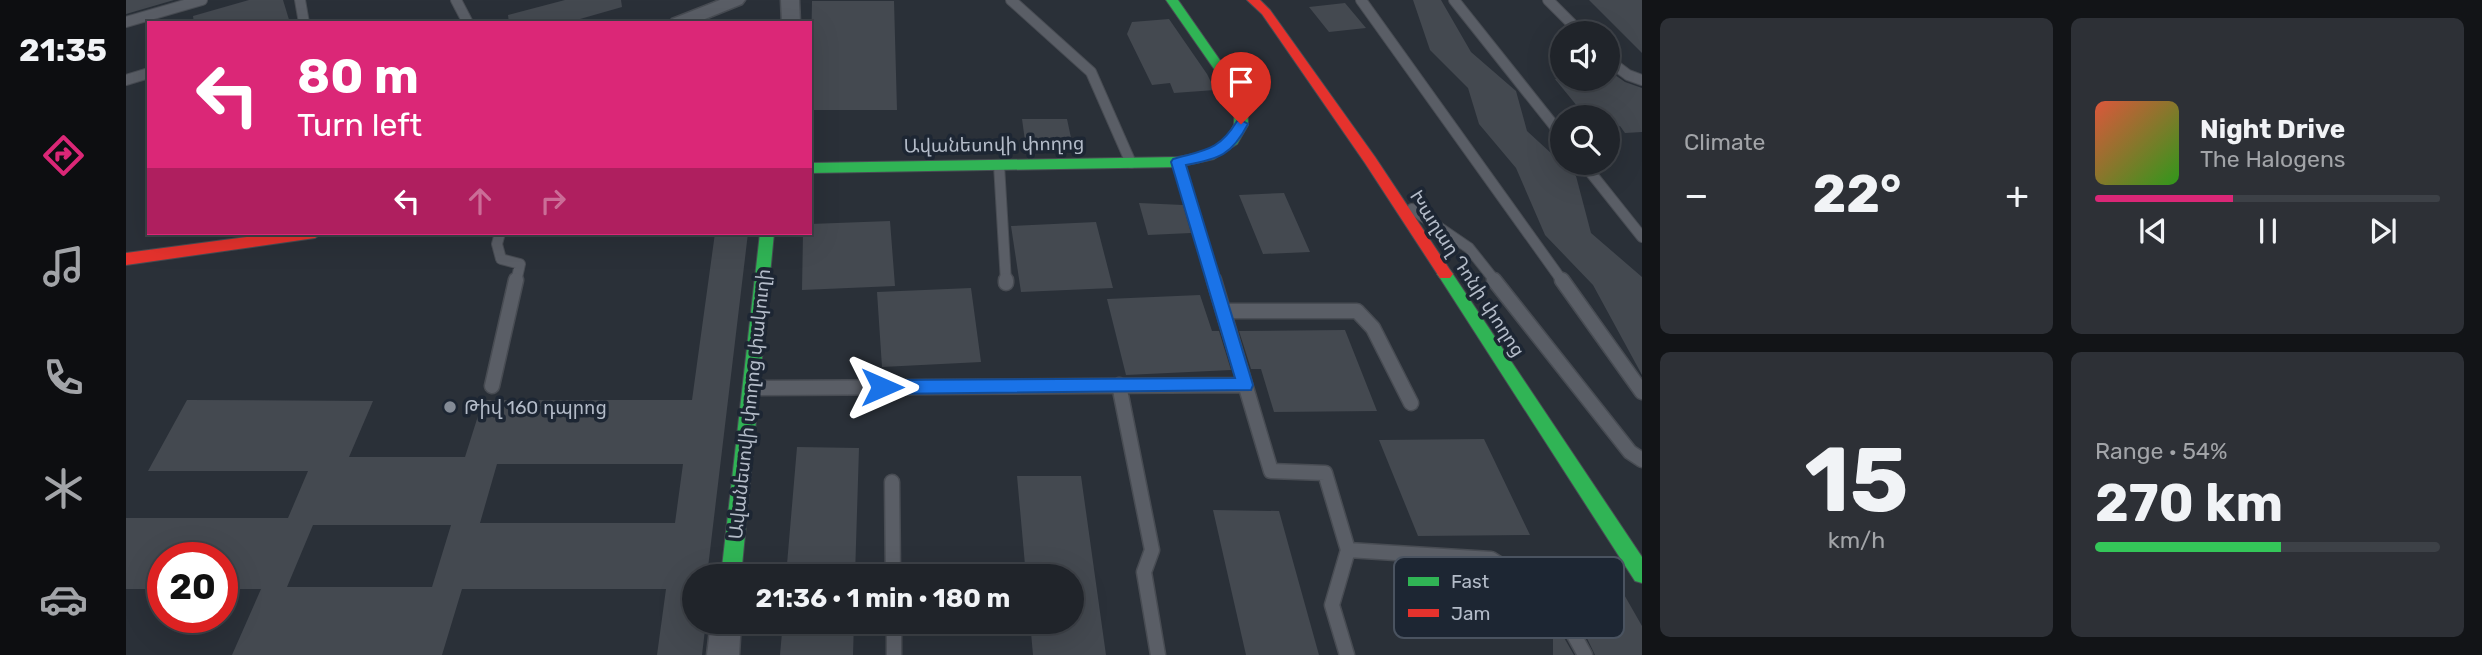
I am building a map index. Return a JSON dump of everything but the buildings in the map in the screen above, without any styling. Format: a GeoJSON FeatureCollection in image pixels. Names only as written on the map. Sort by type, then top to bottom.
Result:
{"type":"FeatureCollection","features":[{"type":"Feature","properties":{"kind":"street"},"geometry":{"type":"LineString","coordinates":[[683,21],[736,0]]}},
{"type":"Feature","properties":{"kind":"street"},"geometry":{"type":"LineString","coordinates":[[790,0],[790,21]]}},
{"type":"Feature","properties":{"kind":"street","name":"Ավանեսովի փողոց"},"geometry":{"type":"LineString","coordinates":[[812,168],[1178,162],[1209,156],[1232,141],[1241,124],[1241,99],[1172,0]]}},
{"type":"Feature","properties":{"kind":"street","name":"Խաղաղ Դոնի փողոց"},"geometry":{"type":"LineString","coordinates":[[1253,0],[1264,6],[1642,574]]}},
{"type":"Feature","properties":{"kind":"street"},"geometry":{"type":"LineString","coordinates":[[126,258],[299,235]]}},
{"type":"Feature","properties":{"kind":"street","name":"Ավանեսովի փողոց փակուղի"},"geometry":{"type":"LineString","coordinates":[[732,564],[767,235]]}},
{"type":"Feature","properties":{"kind":"street"},"geometry":{"type":"LineString","coordinates":[[723,655],[725,634]]}},
{"type":"Feature","properties":{"kind":"lane"},"geometry":{"type":"LineString","coordinates":[[126,22],[202,0]]}},
{"type":"Feature","properties":{"kind":"lane"},"geometry":{"type":"LineString","coordinates":[[300,0],[304,21]]}},
{"type":"Feature","properties":{"kind":"lane"},"geometry":{"type":"LineString","coordinates":[[456,0],[467,21]]}},
{"type":"Feature","properties":{"kind":"lane"},"geometry":{"type":"LineString","coordinates":[[1012,0],[1091,72],[1131,163]]}},
{"type":"Feature","properties":{"kind":"lane"},"geometry":{"type":"LineString","coordinates":[[1361,0],[1642,392]]}},
{"type":"Feature","properties":{"kind":"lane"},"geometry":{"type":"LineString","coordinates":[[1454,0],[1550,121]]}},
{"type":"Feature","properties":{"kind":"lane"},"geometry":{"type":"LineString","coordinates":[[1548,0],[1569,21]]}},
{"type":"Feature","properties":{"kind":"lane"},"geometry":{"type":"LineString","coordinates":[[1620,69],[1642,80]]}},
{"type":"Feature","properties":{"kind":"lane"},"geometry":{"type":"LineString","coordinates":[[126,80],[147,74]]}},
{"type":"Feature","properties":{"kind":"lane"},"geometry":{"type":"LineString","coordinates":[[1178,162],[1271,471],[1325,473],[1348,550],[1332,605],[1347,655]]}},
{"type":"Feature","properties":{"kind":"lane"},"geometry":{"type":"LineString","coordinates":[[999,165],[1006,283]]}},
{"type":"Feature","properties":{"kind":"lane"},"geometry":{"type":"LineString","coordinates":[[1593,175],[1642,237]]}},
{"type":"Feature","properties":{"kind":"lane"},"geometry":{"type":"LineString","coordinates":[[1392,196],[1469,248],[1630,452],[1642,460]]}},
{"type":"Feature","properties":{"kind":"lane"},"geometry":{"type":"LineString","coordinates":[[492,386],[520,264],[501,259],[497,244],[499,235]]}},
{"type":"Feature","properties":{"kind":"lane"},"geometry":{"type":"LineString","coordinates":[[1223,311],[1357,312],[1373,328],[1411,403]]}},
{"type":"Feature","properties":{"kind":"lane"},"geometry":{"type":"LineString","coordinates":[[1119,385],[1152,550],[1144,572],[1158,655]]}},
{"type":"Feature","properties":{"kind":"lane"},"geometry":{"type":"LineString","coordinates":[[751,388],[1245,385]]}},
{"type":"Feature","properties":{"kind":"lane"},"geometry":{"type":"LineString","coordinates":[[892,482],[893,564]]}},
{"type":"Feature","properties":{"kind":"lane"},"geometry":{"type":"LineString","coordinates":[[1348,550],[1458,557]]}},
{"type":"Feature","properties":{"kind":"lane"},"geometry":{"type":"LineString","coordinates":[[894,634],[894,655]]}},
{"type":"Feature","properties":{"kind":"lane"},"geometry":{"type":"LineString","coordinates":[[1576,638],[1585,655]]}},
{"type":"Feature","properties":{"kind":"traffic: fast"},"geometry":{"type":"LineString","coordinates":[[812,168],[1178,162],[1209,156],[1232,141],[1241,125],[1241,99],[1172,0]]}},
{"type":"Feature","properties":{"kind":"traffic: fast"},"geometry":{"type":"LineString","coordinates":[[732,564],[767,235]]}},
{"type":"Feature","properties":{"kind":"traffic: fast"},"geometry":{"type":"LineString","coordinates":[[1445,274],[1642,574]]}},
{"type":"Feature","properties":{"kind":"traffic: jam"},"geometry":{"type":"LineString","coordinates":[[1253,0],[1266,12],[1370,160],[1445,274]]}},
{"type":"Feature","properties":{"kind":"traffic: jam"},"geometry":{"type":"LineString","coordinates":[[126,259],[300,235]]}},
{"type":"Feature","properties":{"kind":"place","name":"Թիվ 160 դպրոց"},"geometry":{"type":"Point","coordinates":[450,407]}},
{"type":"Feature","properties":{"kind":"route"},"geometry":{"type":"LineString","coordinates":[[882,387],[1245,385],[1178,162],[1209,156],[1232,141],[1241,124]]}}]}
